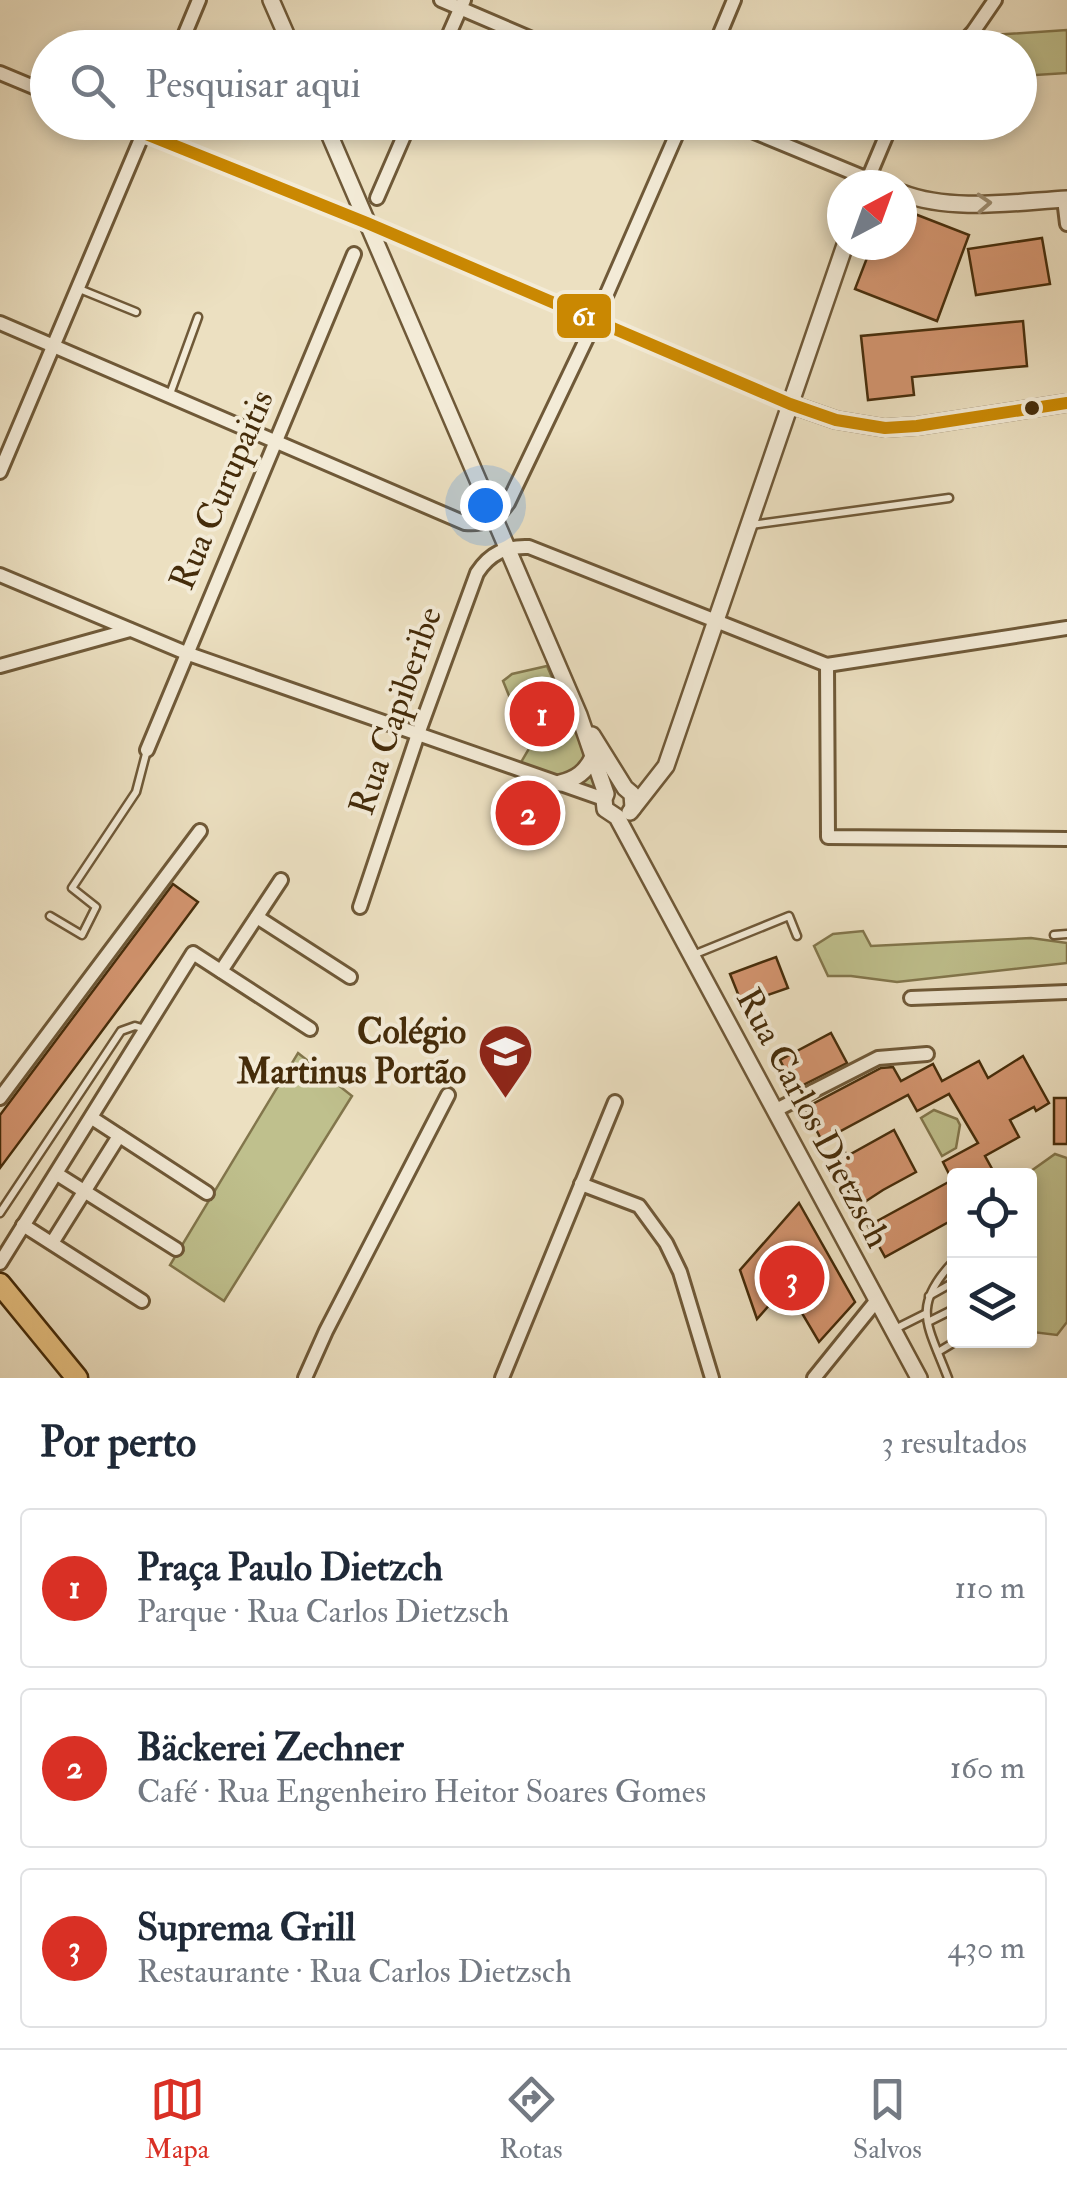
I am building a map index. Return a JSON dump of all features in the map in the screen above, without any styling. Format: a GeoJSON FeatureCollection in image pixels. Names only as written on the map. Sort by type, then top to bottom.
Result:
{"type":"FeatureCollection","features":[{"type":"Feature","properties":{"kind":"main road"},"geometry":{"type":"LineString","coordinates":[[0,1284],[77,1378]]}},
{"type":"Feature","properties":{"kind":"street"},"geometry":{"type":"LineString","coordinates":[[186,30],[199,0]]}},
{"type":"Feature","properties":{"kind":"street"},"geometry":{"type":"LineString","coordinates":[[272,0],[284,30]]}},
{"type":"Feature","properties":{"kind":"street"},"geometry":{"type":"LineString","coordinates":[[441,0],[462,4],[515,30]]}},
{"type":"Feature","properties":{"kind":"street"},"geometry":{"type":"LineString","coordinates":[[722,30],[734,0]]}},
{"type":"Feature","properties":{"kind":"street"},"geometry":{"type":"LineString","coordinates":[[974,30],[995,0]]}},
{"type":"Feature","properties":{"kind":"street"},"geometry":{"type":"LineString","coordinates":[[451,30],[462,4]]}},
{"type":"Feature","properties":{"kind":"street"},"geometry":{"type":"LineString","coordinates":[[0,73],[30,86]]}},
{"type":"Feature","properties":{"kind":"street"},"geometry":{"type":"LineString","coordinates":[[0,472],[140,140]]}},
{"type":"Feature","properties":{"kind":"street"},"geometry":{"type":"LineString","coordinates":[[173,140],[790,404],[836,420],[885,428],[916,426],[1067,402]]}},
{"type":"Feature","properties":{"kind":"street","name":"Rua Carlos Dietzsch"},"geometry":{"type":"LineString","coordinates":[[332,140],[579,715],[606,809],[627,812]]}},
{"type":"Feature","properties":{"kind":"street"},"geometry":{"type":"LineString","coordinates":[[377,198],[402,140]]}},
{"type":"Feature","properties":{"kind":"street"},"geometry":{"type":"LineString","coordinates":[[0,323],[465,523],[482,523],[494,518],[508,503],[595,321],[674,140]]}},
{"type":"Feature","properties":{"kind":"street"},"geometry":{"type":"LineString","coordinates":[[772,140],[842,170]]}},
{"type":"Feature","properties":{"kind":"street"},"geometry":{"type":"LineString","coordinates":[[876,170],[886,140]]}},
{"type":"Feature","properties":{"kind":"street"},"geometry":{"type":"LineString","coordinates":[[917,197],[942,204],[1066,199],[1067,224]]}},
{"type":"Feature","properties":{"kind":"street","name":"Rua Curupaitis"},"geometry":{"type":"LineString","coordinates":[[147,750],[354,254]]}},
{"type":"Feature","properties":{"kind":"street"},"geometry":{"type":"LineString","coordinates":[[627,812],[666,766],[840,260]]}},
{"type":"Feature","properties":{"kind":"street"},"geometry":{"type":"LineString","coordinates":[[507,548],[529,548],[827,665],[1067,628]]}},
{"type":"Feature","properties":{"kind":"street","name":"Rua Capiberibe"},"geometry":{"type":"LineString","coordinates":[[360,906],[477,573],[486,560],[507,548]]}},
{"type":"Feature","properties":{"kind":"street"},"geometry":{"type":"LineString","coordinates":[[0,575],[186,653],[560,784],[605,797],[614,787],[625,788],[658,778]]}},
{"type":"Feature","properties":{"kind":"street"},"geometry":{"type":"LineString","coordinates":[[0,666],[130,630]]}},
{"type":"Feature","properties":{"kind":"street"},"geometry":{"type":"LineString","coordinates":[[827,665],[828,837],[1067,838]]}},
{"type":"Feature","properties":{"kind":"street","name":"Rua Carlos Dietzsch"},"geometry":{"type":"LineString","coordinates":[[579,715],[634,798],[627,812],[655,886],[919,1378]]}},
{"type":"Feature","properties":{"kind":"street"},"geometry":{"type":"LineString","coordinates":[[560,784],[582,773],[593,757]]}},
{"type":"Feature","properties":{"kind":"street"},"geometry":{"type":"LineString","coordinates":[[0,1098],[200,831]]}},
{"type":"Feature","properties":{"kind":"street"},"geometry":{"type":"LineString","coordinates":[[222,971],[280,880]]}},
{"type":"Feature","properties":{"kind":"street"},"geometry":{"type":"LineString","coordinates":[[256,917],[350,978]]}},
{"type":"Feature","properties":{"kind":"street"},"geometry":{"type":"LineString","coordinates":[[0,1263],[194,953],[310,1029]]}},
{"type":"Feature","properties":{"kind":"street"},"geometry":{"type":"LineString","coordinates":[[911,998],[1067,992]]}},
{"type":"Feature","properties":{"kind":"street"},"geometry":{"type":"LineString","coordinates":[[776,1110],[878,1058],[926,1054]]}},
{"type":"Feature","properties":{"kind":"street"},"geometry":{"type":"LineString","coordinates":[[305,1378],[448,1095]]}},
{"type":"Feature","properties":{"kind":"street"},"geometry":{"type":"LineString","coordinates":[[502,1378],[615,1102]]}},
{"type":"Feature","properties":{"kind":"street"},"geometry":{"type":"LineString","coordinates":[[92,1118],[208,1193]]}},
{"type":"Feature","properties":{"kind":"street"},"geometry":{"type":"LineString","coordinates":[[52,1243],[119,1136]]}},
{"type":"Feature","properties":{"kind":"street"},"geometry":{"type":"LineString","coordinates":[[56,1174],[176,1248]]}},
{"type":"Feature","properties":{"kind":"street"},"geometry":{"type":"LineString","coordinates":[[581,1184],[639,1206],[666,1243],[680,1272],[712,1378]]}},
{"type":"Feature","properties":{"kind":"street"},"geometry":{"type":"LineString","coordinates":[[23,1225],[142,1301]]}},
{"type":"Feature","properties":{"kind":"street"},"geometry":{"type":"LineString","coordinates":[[814,1378],[877,1300]]}},
{"type":"Feature","properties":{"kind":"lane"},"geometry":{"type":"LineString","coordinates":[[76,288],[136,312]]}},
{"type":"Feature","properties":{"kind":"lane"},"geometry":{"type":"LineString","coordinates":[[170,396],[198,318]]}},
{"type":"Feature","properties":{"kind":"lane"},"geometry":{"type":"LineString","coordinates":[[750,525],[949,498]]}},
{"type":"Feature","properties":{"kind":"lane"},"geometry":{"type":"LineString","coordinates":[[50,916],[82,934],[96,907],[72,888],[136,792],[147,750]]}},
{"type":"Feature","properties":{"kind":"lane"},"geometry":{"type":"LineString","coordinates":[[692,955],[789,916],[796,936]]}},
{"type":"Feature","properties":{"kind":"lane"},"geometry":{"type":"LineString","coordinates":[[1054,934],[1067,934]]}},
{"type":"Feature","properties":{"kind":"lane"},"geometry":{"type":"LineString","coordinates":[[0,1213],[122,1030],[135,1026],[146,1030]]}},
{"type":"Feature","properties":{"kind":"lane"},"geometry":{"type":"LineString","coordinates":[[947,1269],[928,1296],[927,1318],[948,1378]]}},
{"type":"Feature","properties":{"kind":"lane"},"geometry":{"type":"LineString","coordinates":[[928,1296],[947,1286]]}},
{"type":"Feature","properties":{"kind":"lane"},"geometry":{"type":"LineString","coordinates":[[892,1330],[947,1311]]}},
{"type":"Feature","properties":{"kind":"lane"},"geometry":{"type":"LineString","coordinates":[[938,1352],[947,1347]]}},
{"type":"Feature","properties":{"kind":"green space"},"geometry":{"type":"Polygon","coordinates":[[[1067,30],[1067,73],[1037,75],[1037,32],[1067,30]]]}},
{"type":"Feature","properties":{"kind":"green space"},"geometry":{"type":"Polygon","coordinates":[[[547,666],[603,793],[520,764],[530,747],[503,681],[512,674],[547,666]]]}},
{"type":"Feature","properties":{"kind":"green space"},"geometry":{"type":"Polygon","coordinates":[[[863,931],[871,946],[1031,938],[1067,943],[1067,963],[897,982],[828,976],[814,946],[833,934],[863,931]]]}},
{"type":"Feature","properties":{"kind":"green space"},"geometry":{"type":"Polygon","coordinates":[[[298,1053],[352,1096],[224,1301],[170,1265],[298,1053]]]}},
{"type":"Feature","properties":{"kind":"green space"},"geometry":{"type":"Polygon","coordinates":[[[934,1110],[957,1119],[960,1125],[956,1148],[942,1156],[921,1118],[934,1110]]]}},
{"type":"Feature","properties":{"kind":"green space"},"geometry":{"type":"Polygon","coordinates":[[[1055,1154],[1067,1158],[1067,1322],[1057,1335],[1037,1333],[1035,1168],[1055,1154]]]}},
{"type":"Feature","properties":{"kind":"building"},"geometry":{"type":"Polygon","coordinates":[[[917,215],[969,235],[937,321],[855,289],[866,260],[917,260],[917,215]]]}},
{"type":"Feature","properties":{"kind":"building"},"geometry":{"type":"Polygon","coordinates":[[[1042,238],[1050,284],[976,295],[968,249],[1042,238]]]}},
{"type":"Feature","properties":{"kind":"building"},"geometry":{"type":"Polygon","coordinates":[[[1023,321],[1027,366],[912,377],[914,395],[868,400],[861,336],[1023,321]]]}},
{"type":"Feature","properties":{"kind":"building"},"geometry":{"type":"Polygon","coordinates":[[[524,798],[541,804],[531,827],[516,822],[524,798]]]}},
{"type":"Feature","properties":{"kind":"building"},"geometry":{"type":"Polygon","coordinates":[[[173,884],[198,902],[0,1168],[0,1115],[173,884]]]}},
{"type":"Feature","properties":{"kind":"building"},"geometry":{"type":"Polygon","coordinates":[[[776,957],[788,988],[742,1004],[730,974],[776,957]]]}},
{"type":"Feature","properties":{"kind":"building"},"geometry":{"type":"Polygon","coordinates":[[[831,1033],[847,1063],[795,1089],[780,1060],[831,1033]]]}},
{"type":"Feature","properties":{"kind":"building"},"geometry":{"type":"Polygon","coordinates":[[[1023,1056],[1049,1103],[1010,1120],[1019,1137],[985,1156],[992,1168],[947,1170],[943,1162],[978,1143],[949,1094],[917,1111],[908,1095],[822,1141],[805,1108],[881,1068],[893,1067],[901,1081],[933,1064],[942,1081],[979,1061],[988,1078],[1023,1056]]]}},
{"type":"Feature","properties":{"kind":"building"},"geometry":{"type":"Polygon","coordinates":[[[1054,1098],[1067,1098],[1067,1144],[1054,1144],[1054,1098]]]}},
{"type":"Feature","properties":{"kind":"building"},"geometry":{"type":"Polygon","coordinates":[[[894,1130],[916,1172],[857,1207],[831,1160],[845,1152],[847,1156],[894,1130]]]}},
{"type":"Feature","properties":{"kind":"building"},"geometry":{"type":"Polygon","coordinates":[[[947,1183],[947,1223],[885,1257],[868,1226],[947,1183]]]}},
{"type":"Feature","properties":{"kind":"building"},"geometry":{"type":"Polygon","coordinates":[[[799,1203],[855,1302],[819,1342],[786,1286],[757,1319],[740,1270],[799,1203]]]}},
{"type":"Feature","properties":{"kind":"transit line","name":"61"},"geometry":{"type":"LineString","coordinates":[[161,140],[836,420],[885,428],[917,426],[1067,403]]}},
{"type":"Feature","properties":{"kind":"place","name":"Praça Paulo Dietzch"},"geometry":{"type":"Point","coordinates":[542,714]}},
{"type":"Feature","properties":{"kind":"place","name":"Bäckerei Zechner"},"geometry":{"type":"Point","coordinates":[528,813]}},
{"type":"Feature","properties":{"kind":"place","name":"Colégio Martinus Portão"},"geometry":{"type":"Point","coordinates":[505,1101]}},
{"type":"Feature","properties":{"kind":"place","name":"Suprema Grill"},"geometry":{"type":"Point","coordinates":[792,1278]}}]}
